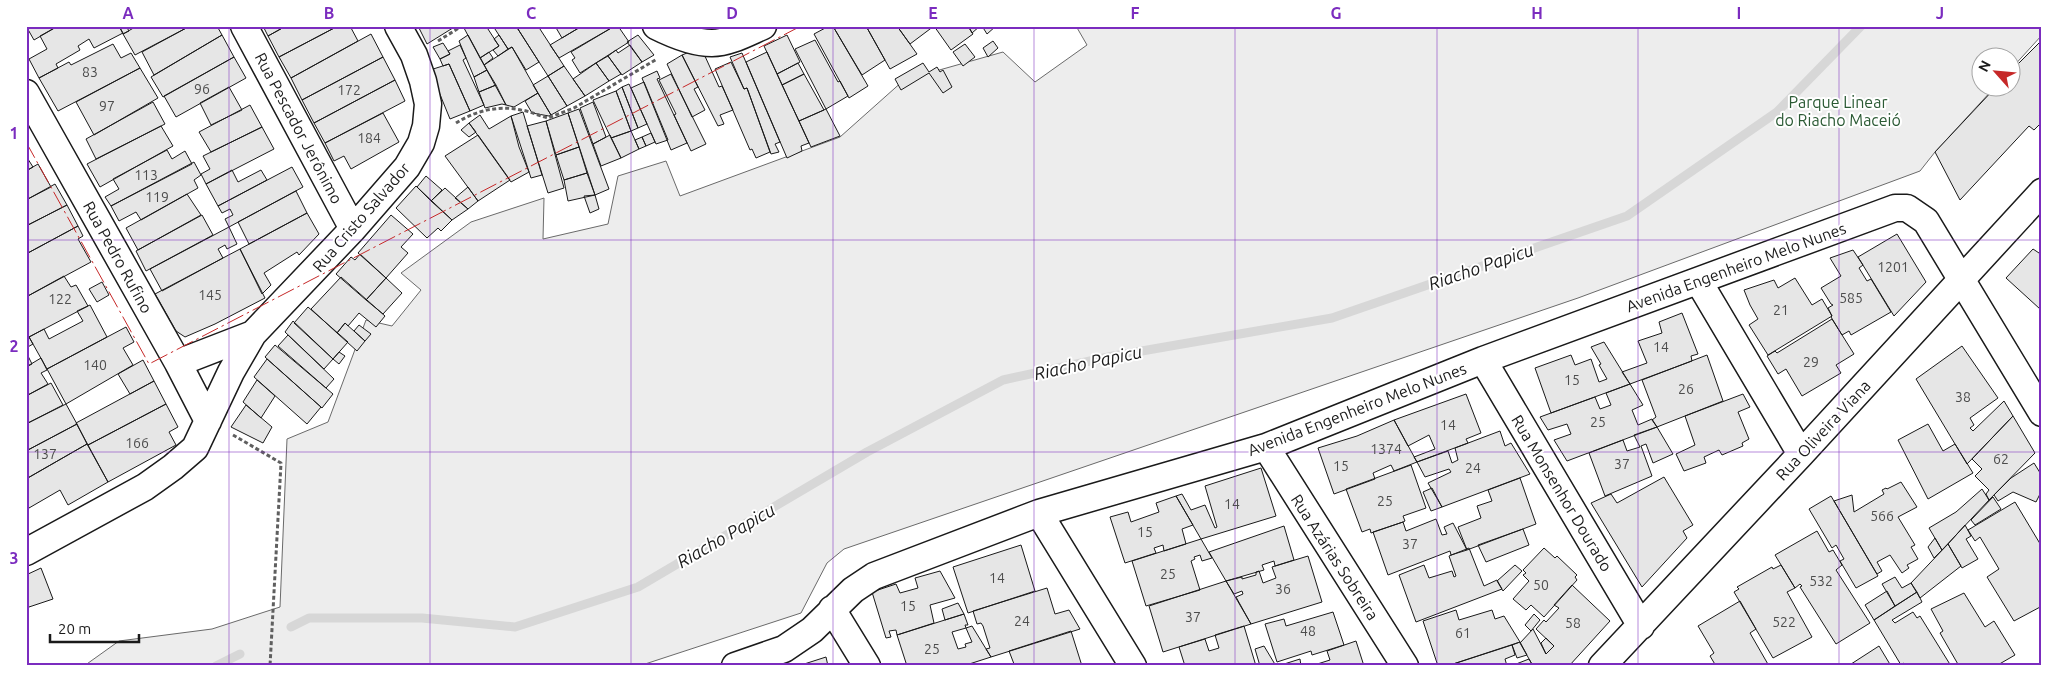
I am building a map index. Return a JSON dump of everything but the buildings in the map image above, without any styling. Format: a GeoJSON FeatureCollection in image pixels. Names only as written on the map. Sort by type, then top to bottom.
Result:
{"type":"FeatureCollection","features":[{"type":"Feature","properties":{"kind":"street","name":"Rua Pescador Jerônimo"},"geometry":{"type":"LineString","coordinates":[[244,26],[353,230]]}},
{"type":"Feature","properties":{"kind":"street","name":"Rua Cristo Salvador"},"geometry":{"type":"LineString","coordinates":[[30,542],[145,487],[173,467],[194,448],[231,372],[253,334],[353,230],[407,168],[421,144],[426,126],[428,104],[423,81],[414,55],[398,26]]}},
{"type":"Feature","properties":{"kind":"street"},"geometry":{"type":"LineString","coordinates":[[656,26],[690,39],[712,43],[732,39],[763,26]]}},
{"type":"Feature","properties":{"kind":"street","name":"Rua Pedro Rufino"},"geometry":{"type":"LineString","coordinates":[[26,92],[178,363],[208,422]]}},
{"type":"Feature","properties":{"kind":"street","name":"Rua Oliveira Viana"},"geometry":{"type":"LineString","coordinates":[[1602,666],[1802,454],[2042,192]]}},
{"type":"Feature","properties":{"kind":"street","name":"Avenida Engenheiro Melo Nunes"},"geometry":{"type":"LineString","coordinates":[[735,666],[784,649],[812,630],[853,590],[874,576],[1038,513],[1266,447],[1483,360],[1699,282],[1895,208],[1907,208],[1926,222],[2042,413]]}},
{"type":"Feature","properties":{"kind":"street"},"geometry":{"type":"LineString","coordinates":[[1699,282],[1802,454]]}},
{"type":"Feature","properties":{"kind":"street","name":"Rua Cristo Salvador"},"geometry":{"type":"LineString","coordinates":[[178,363],[253,334]]}},
{"type":"Feature","properties":{"kind":"street","name":"Rua Monsenhor Dourado"},"geometry":{"type":"LineString","coordinates":[[1483,360],[1641,626]]}},
{"type":"Feature","properties":{"kind":"street","name":"Rua Azárias Sobreira"},"geometry":{"type":"LineString","coordinates":[[1266,447],[1405,666]]}},
{"type":"Feature","properties":{"kind":"street"},"geometry":{"type":"LineString","coordinates":[[1038,513],[1133,666]]}},
{"type":"Feature","properties":{"kind":"street"},"geometry":{"type":"LineString","coordinates":[[832,610],[867,666]]}},
{"type":"Feature","properties":{"kind":"path"},"geometry":{"type":"LineString","coordinates":[[421,144],[464,118],[483,110],[522,110],[548,118],[574,108],[690,39]]}},
{"type":"Feature","properties":{"kind":"path"},"geometry":{"type":"LineString","coordinates":[[208,422],[281,462],[270,666]]}},
{"type":"Feature","properties":{"kind":"shaded area"},"geometry":{"type":"Polygon","coordinates":[[[1076,26],[2042,26],[2042,35],[2020,59],[2020,48],[1970,48],[1970,98],[1985,98],[1920,171],[1578,298],[844,549],[827,563],[801,613],[639,666],[84,666],[119,641],[212,629],[280,607],[287,439],[328,422],[366,320],[392,326],[421,290],[401,273],[471,222],[544,198],[543,239],[608,224],[618,176],[666,161],[680,196],[840,137],[904,80],[1003,52],[1035,82],[1087,45],[1076,26]]]}},
{"type":"Feature","properties":{"kind":"waterway","name":"Riacho Papicu"},"geometry":{"type":"LineString","coordinates":[[291,627],[309,618],[422,618],[515,627],[638,587],[867,452],[1003,380],[1113,356],[1332,318],[1627,216],[1777,112],[1861,26]]}},
{"type":"Feature","properties":{"kind":"waterway","name":"Riacho Papicu"},"geometry":{"type":"LineString","coordinates":[[216,666],[240,654]]}},
{"type":"Feature","properties":{"kind":"power"},"geometry":{"type":"LineString","coordinates":[[26,142],[149,364],[801,26]]}},
{"type":"Feature","properties":{"kind":"park label","name":"Parque Linear do Riacho Maceió"},"geometry":{"type":"Point","coordinates":[1838,111]}}]}
